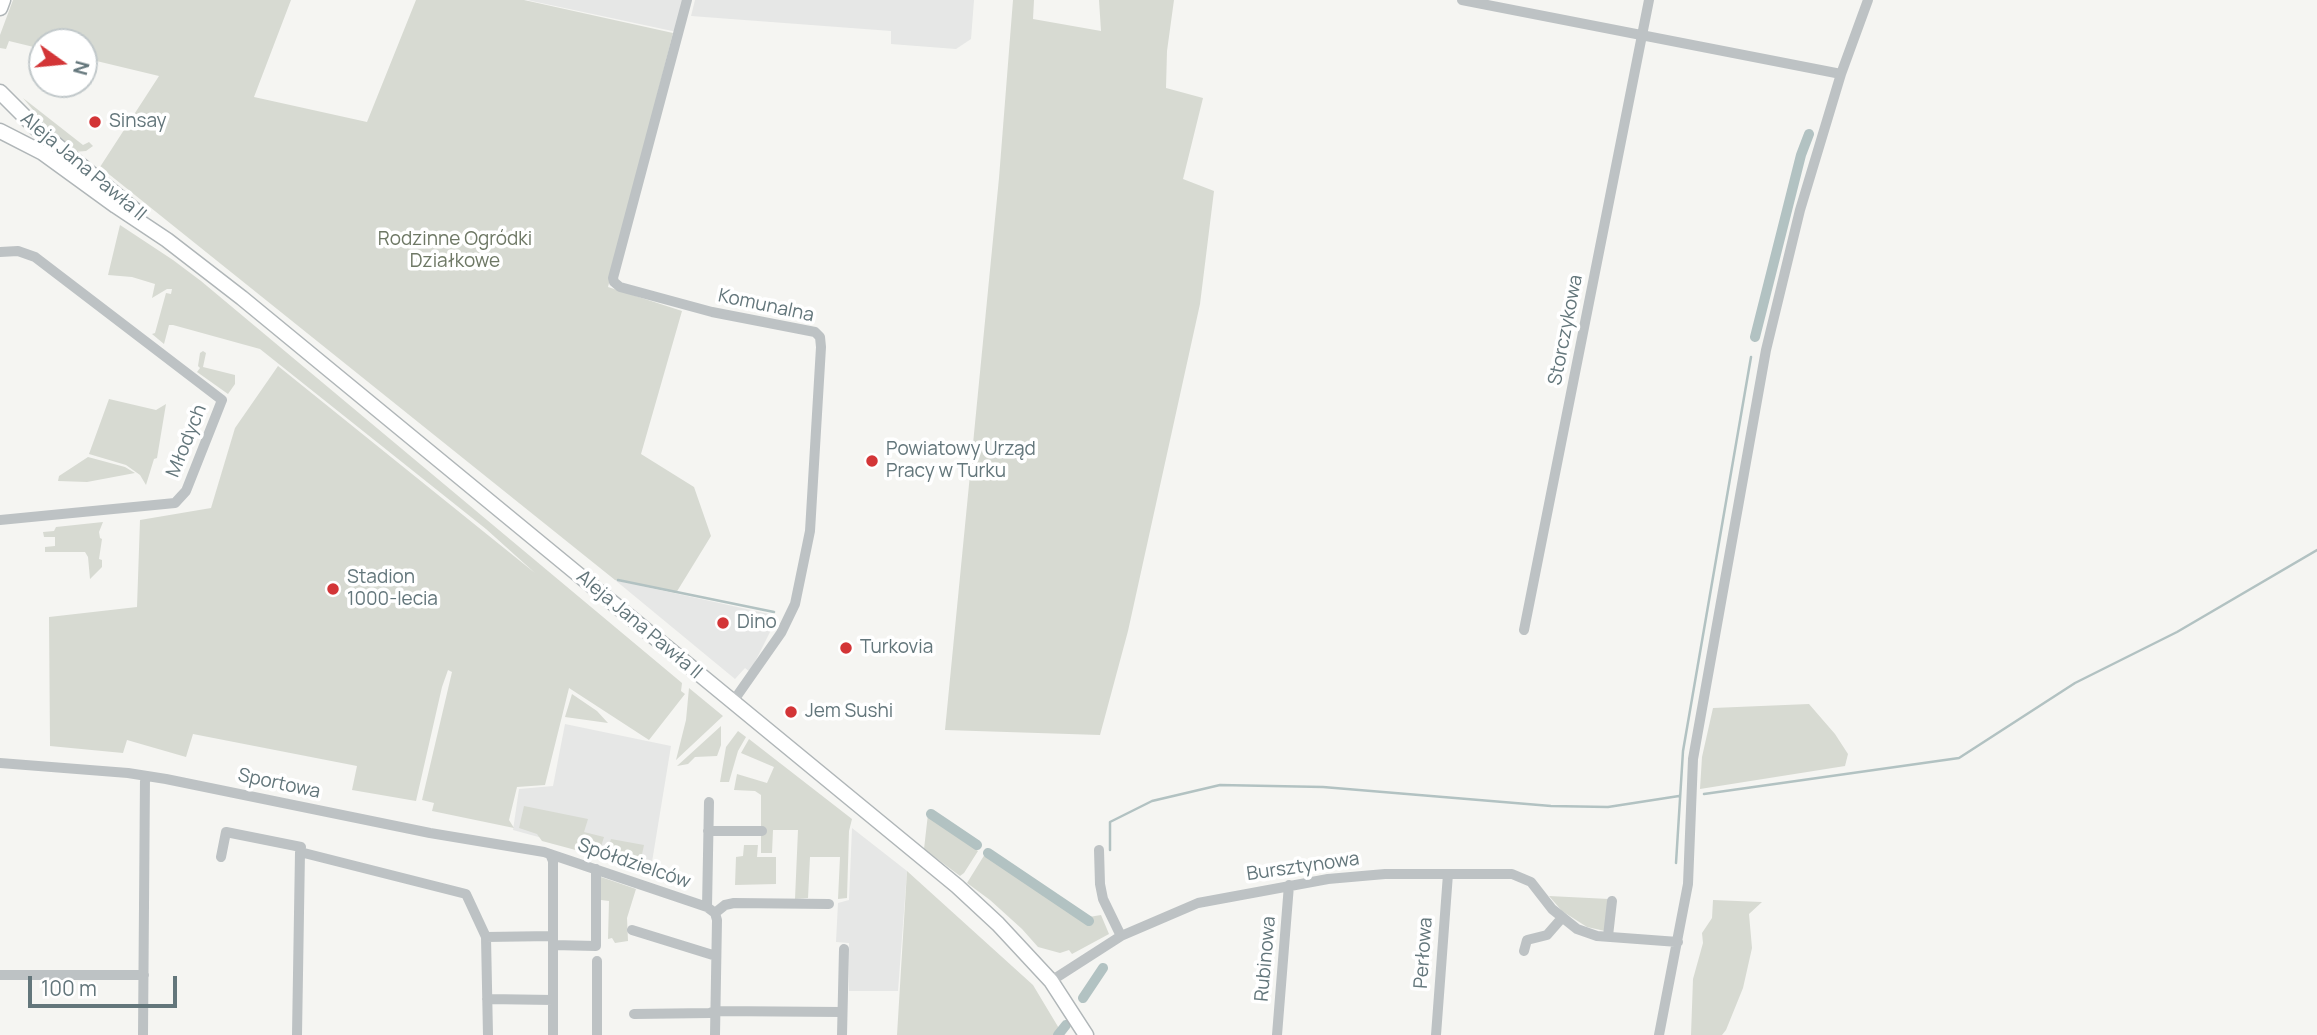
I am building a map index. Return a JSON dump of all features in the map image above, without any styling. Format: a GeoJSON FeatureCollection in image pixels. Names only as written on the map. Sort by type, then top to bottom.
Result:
{"type":"FeatureCollection","features":[{"type":"Feature","properties":{"kind":"main road"},"geometry":{"type":"LineString","coordinates":[[0,8],[3,0]]}},
{"type":"Feature","properties":{"kind":"main road","name":"Aleja Jana Pawła II"},"geometry":{"type":"LineString","coordinates":[[0,93],[27,121],[101,174],[166,240]]}},
{"type":"Feature","properties":{"kind":"main road","name":"Aleja Jana Pawła II"},"geometry":{"type":"LineString","coordinates":[[0,131],[43,153],[166,240],[242,298],[973,901],[1051,981],[1086,1035]]}},
{"type":"Feature","properties":{"kind":"street","name":"Komunalna"},"geometry":{"type":"LineString","coordinates":[[687,0],[614,282],[620,287],[712,312],[816,332],[820,337],[821,347],[810,531],[795,604],[781,633],[732,703]]}},
{"type":"Feature","properties":{"kind":"street"},"geometry":{"type":"LineString","coordinates":[[1462,0],[1841,74]]}},
{"type":"Feature","properties":{"kind":"street","name":"Storczykowa"},"geometry":{"type":"LineString","coordinates":[[1524,630],[1650,0]]}},
{"type":"Feature","properties":{"kind":"street"},"geometry":{"type":"LineString","coordinates":[[1659,1035],[1688,884],[1693,759],[1762,373],[1800,210],[1841,74],[1868,0]]}},
{"type":"Feature","properties":{"kind":"street","name":"Młodych"},"geometry":{"type":"LineString","coordinates":[[0,252],[18,251],[35,257],[222,400],[186,491],[175,503],[0,520]]}},
{"type":"Feature","properties":{"kind":"street","name":"Sportowa"},"geometry":{"type":"LineString","coordinates":[[0,763],[128,773],[550,854]]}},
{"type":"Feature","properties":{"kind":"street"},"geometry":{"type":"LineString","coordinates":[[144,1035],[145,776]]}},
{"type":"Feature","properties":{"kind":"street","name":"Spółdzielców"},"geometry":{"type":"LineString","coordinates":[[709,802],[711,910],[716,956],[715,1035]]}},
{"type":"Feature","properties":{"kind":"street"},"geometry":{"type":"LineString","coordinates":[[708,831],[762,831]]}},
{"type":"Feature","properties":{"kind":"street"},"geometry":{"type":"LineString","coordinates":[[221,857],[226,832],[301,847],[297,1035]]}},
{"type":"Feature","properties":{"kind":"street"},"geometry":{"type":"LineString","coordinates":[[1099,850],[1103,899],[1121,936]]}},
{"type":"Feature","properties":{"kind":"street"},"geometry":{"type":"LineString","coordinates":[[550,854],[553,861],[553,1035]]}},
{"type":"Feature","properties":{"kind":"street","name":"Spółdzielców"},"geometry":{"type":"LineString","coordinates":[[550,854],[711,910]]}},
{"type":"Feature","properties":{"kind":"street"},"geometry":{"type":"LineString","coordinates":[[299,856],[466,894],[486,937],[488,1035]]}},
{"type":"Feature","properties":{"kind":"street"},"geometry":{"type":"LineString","coordinates":[[486,937],[597,946],[596,869]]}},
{"type":"Feature","properties":{"kind":"street","name":"Perłowa"},"geometry":{"type":"LineString","coordinates":[[1436,1035],[1448,874]]}},
{"type":"Feature","properties":{"kind":"street","name":"Bursztynowa"},"geometry":{"type":"LineString","coordinates":[[1051,981],[1121,936],[1198,903],[1289,885],[1353,876],[1507,874],[1525,878],[1537,887],[1561,919],[1588,934],[1678,942]]}},
{"type":"Feature","properties":{"kind":"street","name":"Rubinowa"},"geometry":{"type":"LineString","coordinates":[[1277,1035],[1289,885]]}},
{"type":"Feature","properties":{"kind":"street"},"geometry":{"type":"LineString","coordinates":[[1608,936],[1612,901]]}},
{"type":"Feature","properties":{"kind":"street"},"geometry":{"type":"LineString","coordinates":[[711,910],[734,903],[829,904]]}},
{"type":"Feature","properties":{"kind":"street"},"geometry":{"type":"LineString","coordinates":[[1524,951],[1527,940],[1547,934],[1561,919]]}},
{"type":"Feature","properties":{"kind":"street"},"geometry":{"type":"LineString","coordinates":[[632,930],[716,956]]}},
{"type":"Feature","properties":{"kind":"street"},"geometry":{"type":"LineString","coordinates":[[842,1035],[844,949]]}},
{"type":"Feature","properties":{"kind":"street"},"geometry":{"type":"LineString","coordinates":[[597,961],[597,1035]]}},
{"type":"Feature","properties":{"kind":"street"},"geometry":{"type":"LineString","coordinates":[[0,975],[144,975]]}},
{"type":"Feature","properties":{"kind":"street"},"geometry":{"type":"LineString","coordinates":[[487,999],[553,1000]]}},
{"type":"Feature","properties":{"kind":"street"},"geometry":{"type":"LineString","coordinates":[[634,1014],[715,1011],[841,1012]]}},
{"type":"Feature","properties":{"kind":"shaded area"},"geometry":{"type":"Polygon","coordinates":[[[527,0],[683,0],[677,32],[527,0]]]}},
{"type":"Feature","properties":{"kind":"shaded area"},"geometry":{"type":"Polygon","coordinates":[[[695,0],[974,0],[971,39],[956,49],[891,44],[891,31],[691,16],[695,0]]]}},
{"type":"Feature","properties":{"kind":"shaded area"},"geometry":{"type":"Polygon","coordinates":[[[615,580],[778,616],[750,672],[745,668],[735,679],[615,580]]]}},
{"type":"Feature","properties":{"kind":"shaded area"},"geometry":{"type":"Polygon","coordinates":[[[565,724],[671,746],[651,868],[513,830],[519,789],[553,786],[565,724]]]}},
{"type":"Feature","properties":{"kind":"shaded area"},"geometry":{"type":"Polygon","coordinates":[[[852,828],[907,871],[898,991],[849,991],[849,943],[836,942],[838,903],[849,900],[852,828]]]}},
{"type":"Feature","properties":{"kind":"green space","name":"Rodzinne Ogródki Działkowe"},"geometry":{"type":"Polygon","coordinates":[[[13,0],[291,0],[254,97],[367,122],[416,0],[524,0],[673,33],[608,287],[682,311],[641,454],[694,487],[711,536],[676,593],[615,580],[100,167],[159,76],[98,61],[98,28],[28,28],[28,46],[9,41],[6,49],[0,48],[0,35],[13,0]]]}},
{"type":"Feature","properties":{"kind":"green space"},"geometry":{"type":"Polygon","coordinates":[[[1013,0],[1034,0],[1033,19],[1101,31],[1099,0],[1174,0],[1167,51],[1166,88],[1203,98],[1183,179],[1214,191],[1200,304],[1128,631],[1100,735],[945,730],[999,178],[1013,0]]]}},
{"type":"Feature","properties":{"kind":"green space"},"geometry":{"type":"Polygon","coordinates":[[[23,98],[83,145],[89,142],[93,146],[86,151],[73,152],[54,135],[23,98]]]}},
{"type":"Feature","properties":{"kind":"green space","name":"Stadion 1000-lecia"},"geometry":{"type":"Polygon","coordinates":[[[120,225],[201,281],[682,683],[681,691],[685,694],[649,740],[569,688],[545,785],[517,787],[509,820],[514,828],[432,811],[434,803],[422,800],[452,672],[448,670],[416,801],[352,790],[357,766],[193,734],[186,757],[127,740],[123,753],[50,746],[49,617],[137,607],[140,520],[211,508],[235,428],[278,366],[535,573],[486,529],[260,349],[173,325],[169,325],[164,344],[152,334],[155,333],[166,293],[171,294],[172,289],[152,298],[155,284],[132,277],[108,275],[120,225]]]}},
{"type":"Feature","properties":{"kind":"green space"},"geometry":{"type":"Polygon","coordinates":[[[200,353],[206,353],[203,367],[235,375],[235,384],[228,394],[197,372],[200,368],[200,353]]]}},
{"type":"Feature","properties":{"kind":"green space"},"geometry":{"type":"Polygon","coordinates":[[[109,399],[156,410],[166,404],[157,458],[154,459],[146,485],[140,475],[126,465],[89,454],[109,399]]]}},
{"type":"Feature","properties":{"kind":"green space"},"geometry":{"type":"Polygon","coordinates":[[[88,457],[125,467],[135,473],[87,482],[58,481],[59,476],[88,457]]]}},
{"type":"Feature","properties":{"kind":"green space"},"geometry":{"type":"Polygon","coordinates":[[[103,522],[99,532],[102,539],[99,559],[102,560],[102,567],[90,579],[85,552],[45,552],[45,547],[55,546],[55,537],[44,537],[43,532],[54,531],[56,527],[103,522]]]}},
{"type":"Feature","properties":{"kind":"green space"},"geometry":{"type":"Polygon","coordinates":[[[689,688],[723,716],[676,760],[686,720],[689,688]]]}},
{"type":"Feature","properties":{"kind":"green space"},"geometry":{"type":"Polygon","coordinates":[[[572,694],[597,711],[608,723],[565,717],[572,694]]]}},
{"type":"Feature","properties":{"kind":"green space"},"geometry":{"type":"Polygon","coordinates":[[[1809,704],[1848,754],[1845,766],[1700,789],[1702,757],[1713,708],[1809,704]]]}},
{"type":"Feature","properties":{"kind":"green space"},"geometry":{"type":"Polygon","coordinates":[[[721,726],[721,745],[717,756],[695,757],[688,764],[677,766],[721,726]]]}},
{"type":"Feature","properties":{"kind":"green space"},"geometry":{"type":"Polygon","coordinates":[[[738,731],[746,737],[738,751],[729,782],[720,782],[726,747],[738,731]]]}},
{"type":"Feature","properties":{"kind":"green space"},"geometry":{"type":"Polygon","coordinates":[[[749,739],[852,819],[849,831],[847,898],[838,899],[840,857],[810,857],[808,898],[795,899],[798,830],[773,830],[772,853],[761,853],[761,795],[755,791],[734,790],[737,774],[767,783],[774,767],[741,753],[749,739]]]}},
{"type":"Feature","properties":{"kind":"green space"},"geometry":{"type":"Polygon","coordinates":[[[524,806],[588,819],[584,832],[604,837],[598,856],[542,841],[537,834],[519,828],[524,806]]]}},
{"type":"Feature","properties":{"kind":"green space"},"geometry":{"type":"Polygon","coordinates":[[[928,814],[978,851],[960,876],[924,849],[928,814]]]}},
{"type":"Feature","properties":{"kind":"green space"},"geometry":{"type":"Polygon","coordinates":[[[611,839],[644,845],[639,868],[606,856],[611,839]]]}},
{"type":"Feature","properties":{"kind":"green space"},"geometry":{"type":"Polygon","coordinates":[[[744,845],[758,845],[757,857],[776,857],[776,884],[735,885],[736,857],[743,856],[744,845]]]}},
{"type":"Feature","properties":{"kind":"green space"},"geometry":{"type":"Polygon","coordinates":[[[985,854],[1080,914],[1089,917],[1101,915],[1109,934],[1072,954],[1069,950],[1060,953],[1038,947],[990,900],[967,883],[985,854]]]}},
{"type":"Feature","properties":{"kind":"green space"},"geometry":{"type":"Polygon","coordinates":[[[907,871],[1033,985],[1063,1035],[897,1035],[907,871]]]}},
{"type":"Feature","properties":{"kind":"green space"},"geometry":{"type":"Polygon","coordinates":[[[601,877],[636,889],[627,918],[628,941],[615,943],[612,938],[608,939],[609,901],[601,900],[601,877]]]}},
{"type":"Feature","properties":{"kind":"green space"},"geometry":{"type":"Polygon","coordinates":[[[1549,896],[1609,899],[1605,931],[1587,927],[1562,911],[1549,896]]]}},
{"type":"Feature","properties":{"kind":"green space"},"geometry":{"type":"Polygon","coordinates":[[[1713,900],[1762,902],[1749,914],[1752,948],[1743,988],[1726,1030],[1722,1035],[1691,1035],[1693,979],[1703,943],[1702,933],[1712,918],[1713,900]]]}},
{"type":"Feature","properties":{"kind":"waterway"},"geometry":{"type":"LineString","coordinates":[[1755,337],[1801,155],[1809,134]]}},
{"type":"Feature","properties":{"kind":"waterway"},"geometry":{"type":"LineString","coordinates":[[1676,863],[1683,751],[1751,357]]}},
{"type":"Feature","properties":{"kind":"waterway"},"geometry":{"type":"LineString","coordinates":[[1704,794],[1959,758],[2075,683],[2177,632],[2317,550]]}},
{"type":"Feature","properties":{"kind":"waterway"},"geometry":{"type":"LineString","coordinates":[[618,580],[774,612]]}},
{"type":"Feature","properties":{"kind":"waterway"},"geometry":{"type":"LineString","coordinates":[[1110,850],[1110,822],[1152,801],[1220,785],[1323,787],[1551,806],[1608,807],[1679,796]]}},
{"type":"Feature","properties":{"kind":"waterway"},"geometry":{"type":"LineString","coordinates":[[931,814],[977,845]]}},
{"type":"Feature","properties":{"kind":"waterway"},"geometry":{"type":"LineString","coordinates":[[988,853],[1089,921]]}},
{"type":"Feature","properties":{"kind":"waterway"},"geometry":{"type":"LineString","coordinates":[[1083,998],[1103,968]]}},
{"type":"Feature","properties":{"kind":"waterway"},"geometry":{"type":"LineString","coordinates":[[1058,1035],[1066,1025]]}},
{"type":"Feature","properties":{"kind":"place","name":"Sinsay"},"geometry":{"type":"Point","coordinates":[95,122]}},
{"type":"Feature","properties":{"kind":"place","name":"Powiatowy Urząd Pracy w Turku"},"geometry":{"type":"Point","coordinates":[872,461]}},
{"type":"Feature","properties":{"kind":"place","name":"Stadion 1000-lecia"},"geometry":{"type":"Point","coordinates":[333,589]}},
{"type":"Feature","properties":{"kind":"place","name":"Dino"},"geometry":{"type":"Point","coordinates":[723,623]}},
{"type":"Feature","properties":{"kind":"place","name":"Turkovia"},"geometry":{"type":"Point","coordinates":[846,648]}},
{"type":"Feature","properties":{"kind":"place","name":"Jem Sushi"},"geometry":{"type":"Point","coordinates":[791,712]}}]}
